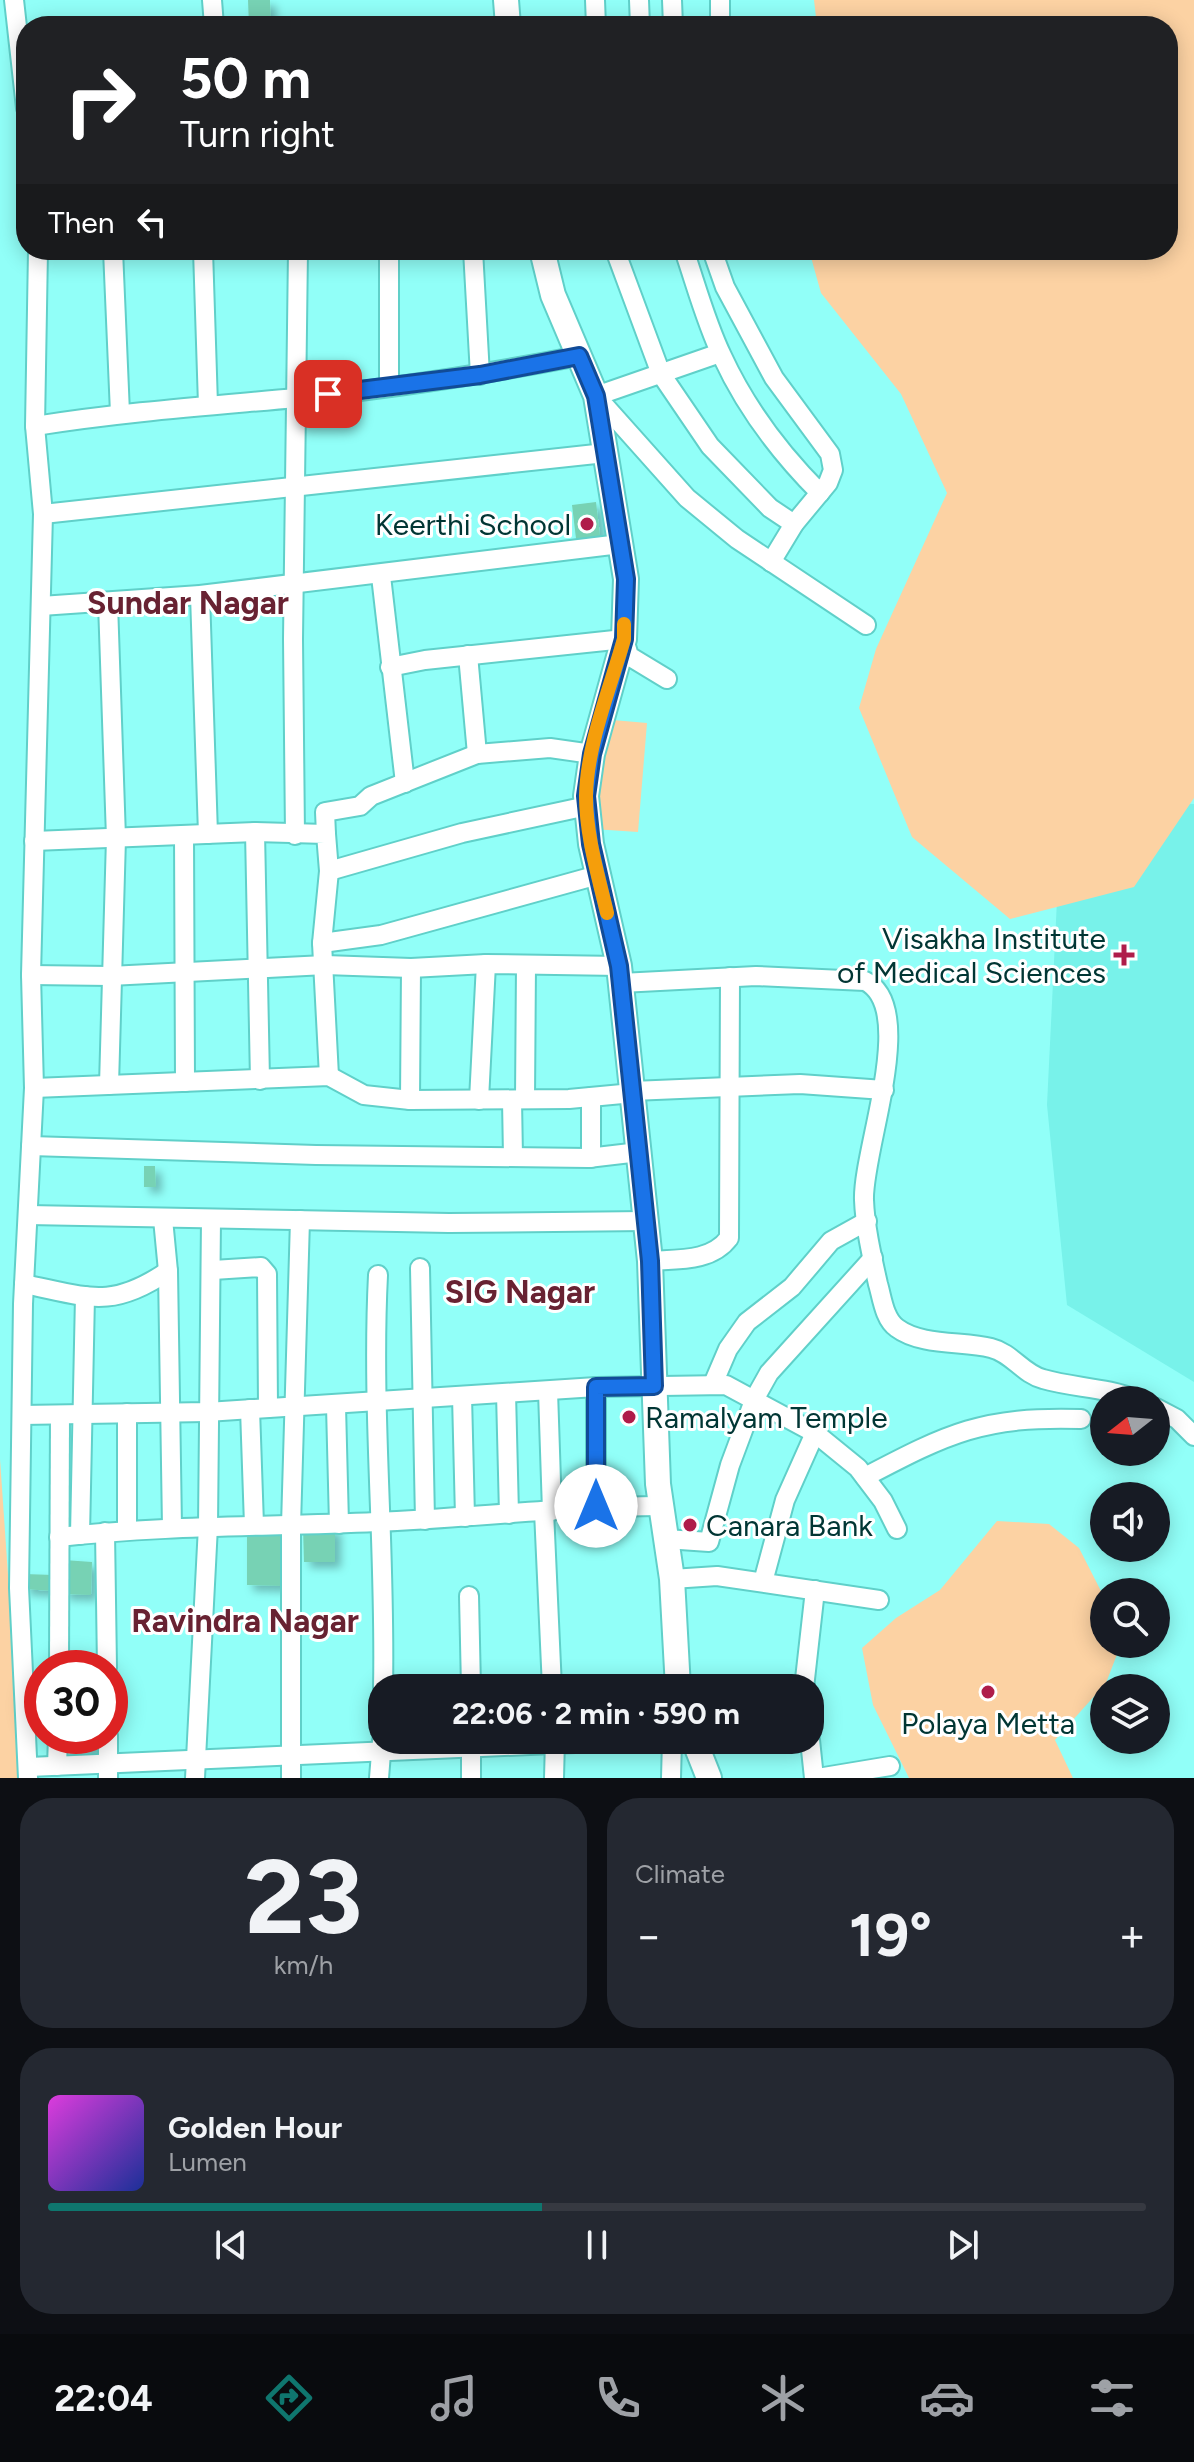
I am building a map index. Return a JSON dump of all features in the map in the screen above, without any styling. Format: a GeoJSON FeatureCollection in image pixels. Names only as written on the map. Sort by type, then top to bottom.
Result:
{"type":"FeatureCollection","features":[{"type":"Feature","properties":{"kind":"street"},"geometry":{"type":"LineString","coordinates":[[38,260],[35,426],[43,514],[31,975],[34,1088],[24,1284],[20,1627],[28,1772],[57,1766],[108,1771],[195,1769],[292,1753],[368,1746]]}},
{"type":"Feature","properties":{"kind":"street"},"geometry":{"type":"LineString","coordinates":[[113,260],[120,413]]}},
{"type":"Feature","properties":{"kind":"street"},"geometry":{"type":"LineString","coordinates":[[203,260],[208,405]]}},
{"type":"Feature","properties":{"kind":"street"},"geometry":{"type":"LineString","coordinates":[[295,835],[294,488],[298,260]]}},
{"type":"Feature","properties":{"kind":"street"},"geometry":{"type":"LineString","coordinates":[[389,260],[389,387]]}},
{"type":"Feature","properties":{"kind":"street"},"geometry":{"type":"LineString","coordinates":[[474,260],[480,375]]}},
{"type":"Feature","properties":{"kind":"street"},"geometry":{"type":"LineString","coordinates":[[544,260],[553,295],[596,396],[626,579],[624,639],[592,754],[587,806],[598,875],[620,974],[639,1152],[650,1261],[654,1386],[662,1506],[672,1579],[677,1674]]}},
{"type":"Feature","properties":{"kind":"street"},"geometry":{"type":"LineString","coordinates":[[619,260],[661,374],[710,446],[770,508],[794,524]]}},
{"type":"Feature","properties":{"kind":"street"},"geometry":{"type":"LineString","coordinates":[[687,260],[720,353],[767,432],[820,493]]}},
{"type":"Feature","properties":{"kind":"street"},"geometry":{"type":"LineString","coordinates":[[716,260],[725,287],[774,378],[830,454],[833,470],[771,562]]}},
{"type":"Feature","properties":{"kind":"street"},"geometry":{"type":"LineString","coordinates":[[596,396],[720,353]]}},
{"type":"Feature","properties":{"kind":"street"},"geometry":{"type":"LineString","coordinates":[[35,426],[120,413],[389,387],[480,375],[579,356]]}},
{"type":"Feature","properties":{"kind":"street"},"geometry":{"type":"LineString","coordinates":[[596,396],[687,498],[771,562],[866,625]]}},
{"type":"Feature","properties":{"kind":"street"},"geometry":{"type":"LineString","coordinates":[[43,514],[605,453]]}},
{"type":"Feature","properties":{"kind":"street"},"geometry":{"type":"LineString","coordinates":[[41,606],[200,595],[381,576],[620,544]]}},
{"type":"Feature","properties":{"kind":"street"},"geometry":{"type":"LineString","coordinates":[[381,576],[405,783]]}},
{"type":"Feature","properties":{"kind":"street"},"geometry":{"type":"LineString","coordinates":[[200,595],[208,834]]}},
{"type":"Feature","properties":{"kind":"street"},"geometry":{"type":"LineString","coordinates":[[108,603],[116,838],[109,1085]]}},
{"type":"Feature","properties":{"kind":"street"},"geometry":{"type":"LineString","coordinates":[[390,667],[468,655],[624,639]]}},
{"type":"Feature","properties":{"kind":"street"},"geometry":{"type":"LineString","coordinates":[[624,639],[629,656],[667,679]]}},
{"type":"Feature","properties":{"kind":"street"},"geometry":{"type":"LineString","coordinates":[[468,655],[477,754]]}},
{"type":"Feature","properties":{"kind":"street"},"geometry":{"type":"LineString","coordinates":[[329,1076],[322,943],[329,871],[325,812],[360,806],[371,796],[477,754],[550,748],[592,754]]}},
{"type":"Feature","properties":{"kind":"street"},"geometry":{"type":"LineString","coordinates":[[329,871],[462,833],[587,806]]}},
{"type":"Feature","properties":{"kind":"street"},"geometry":{"type":"LineString","coordinates":[[34,841],[255,832],[326,834]]}},
{"type":"Feature","properties":{"kind":"street"},"geometry":{"type":"LineString","coordinates":[[255,832],[260,1080]]}},
{"type":"Feature","properties":{"kind":"street"},"geometry":{"type":"LineString","coordinates":[[184,835],[185,1082]]}},
{"type":"Feature","properties":{"kind":"street"},"geometry":{"type":"LineString","coordinates":[[322,943],[381,935],[598,875]]}},
{"type":"Feature","properties":{"kind":"street"},"geometry":{"type":"LineString","coordinates":[[31,975],[110,976],[256,967],[325,965],[411,968],[486,964],[620,974],[865,981],[876,986],[885,998],[887,1054],[884,1090],[864,1198],[884,1306],[896,1327],[922,1337],[995,1348],[1043,1380],[1090,1386]]}},
{"type":"Feature","properties":{"kind":"street"},"geometry":{"type":"LineString","coordinates":[[479,1100],[486,964]]}},
{"type":"Feature","properties":{"kind":"street"},"geometry":{"type":"LineString","coordinates":[[513,1157],[526,965]]}},
{"type":"Feature","properties":{"kind":"street"},"geometry":{"type":"LineString","coordinates":[[410,1100],[411,968]]}},
{"type":"Feature","properties":{"kind":"street"},"geometry":{"type":"LineString","coordinates":[[650,1261],[709,1253],[721,1248],[729,1238],[730,977]]}},
{"type":"Feature","properties":{"kind":"street"},"geometry":{"type":"LineString","coordinates":[[34,1088],[329,1076],[364,1095],[410,1100],[518,1100],[800,1084],[884,1090]]}},
{"type":"Feature","properties":{"kind":"street"},"geometry":{"type":"LineString","coordinates":[[591,1097],[591,1158]]}},
{"type":"Feature","properties":{"kind":"street"},"geometry":{"type":"LineString","coordinates":[[31,1146],[316,1155],[591,1158],[639,1152]]}},
{"type":"Feature","properties":{"kind":"street"},"geometry":{"type":"LineString","coordinates":[[28,1215],[449,1223],[646,1221]]}},
{"type":"Feature","properties":{"kind":"street"},"geometry":{"type":"LineString","coordinates":[[163,1219],[168,1271],[172,1527]]}},
{"type":"Feature","properties":{"kind":"street"},"geometry":{"type":"LineString","coordinates":[[195,1769],[208,1526],[207,1412],[213,1270],[211,1219]]}},
{"type":"Feature","properties":{"kind":"street"},"geometry":{"type":"LineString","coordinates":[[291,1778],[291,1525],[300,1220]]}},
{"type":"Feature","properties":{"kind":"street"},"geometry":{"type":"LineString","coordinates":[[713,1384],[728,1349],[747,1322],[792,1287],[831,1241],[867,1221]]}},
{"type":"Feature","properties":{"kind":"street"},"geometry":{"type":"LineString","coordinates":[[666,1539],[709,1542],[730,1465],[755,1398],[769,1373],[873,1258]]}},
{"type":"Feature","properties":{"kind":"street"},"geometry":{"type":"LineString","coordinates":[[213,1270],[261,1267],[267,1274],[254,1525]]}},
{"type":"Feature","properties":{"kind":"street"},"geometry":{"type":"LineString","coordinates":[[420,1268],[420,1400],[425,1520]]}},
{"type":"Feature","properties":{"kind":"street"},"geometry":{"type":"LineString","coordinates":[[24,1284],[85,1296],[125,1295],[140,1290],[168,1271]]}},
{"type":"Feature","properties":{"kind":"street"},"geometry":{"type":"LineString","coordinates":[[378,1275],[377,1404],[383,1674]]}},
{"type":"Feature","properties":{"kind":"street"},"geometry":{"type":"LineString","coordinates":[[80,1535],[85,1296]]}},
{"type":"Feature","properties":{"kind":"street"},"geometry":{"type":"LineString","coordinates":[[22,1415],[207,1412],[377,1404],[596,1387],[726,1385],[815,1433],[865,1477],[883,1501],[897,1529]]}},
{"type":"Feature","properties":{"kind":"street"},"geometry":{"type":"LineString","coordinates":[[596,1387],[596,1506]]}},
{"type":"Feature","properties":{"kind":"street"},"geometry":{"type":"LineString","coordinates":[[548,1391],[552,1674]]}},
{"type":"Feature","properties":{"kind":"street"},"geometry":{"type":"LineString","coordinates":[[506,1393],[509,1514]]}},
{"type":"Feature","properties":{"kind":"street"},"geometry":{"type":"LineString","coordinates":[[462,1396],[465,1517]]}},
{"type":"Feature","properties":{"kind":"street"},"geometry":{"type":"LineString","coordinates":[[336,1406],[339,1524]]}},
{"type":"Feature","properties":{"kind":"street"},"geometry":{"type":"LineString","coordinates":[[127,1413],[127,1530]]}},
{"type":"Feature","properties":{"kind":"street"},"geometry":{"type":"LineString","coordinates":[[59,1650],[60,1415]]}},
{"type":"Feature","properties":{"kind":"street"},"geometry":{"type":"LineString","coordinates":[[1170,1415],[1194,1436]]}},
{"type":"Feature","properties":{"kind":"street"},"geometry":{"type":"LineString","coordinates":[[865,1477],[959,1431],[1017,1418],[1081,1419]]}},
{"type":"Feature","properties":{"kind":"street"},"geometry":{"type":"LineString","coordinates":[[763,1582],[785,1500],[815,1433]]}},
{"type":"Feature","properties":{"kind":"street"},"geometry":{"type":"LineString","coordinates":[[59,1537],[172,1527],[339,1524],[596,1506],[662,1506]]}},
{"type":"Feature","properties":{"kind":"street"},"geometry":{"type":"LineString","coordinates":[[105,1532],[107,1650]]}},
{"type":"Feature","properties":{"kind":"street"},"geometry":{"type":"LineString","coordinates":[[672,1579],[717,1576],[879,1600]]}},
{"type":"Feature","properties":{"kind":"street"},"geometry":{"type":"LineString","coordinates":[[806,1674],[815,1590]]}},
{"type":"Feature","properties":{"kind":"street"},"geometry":{"type":"LineString","coordinates":[[469,1596],[471,1674]]}},
{"type":"Feature","properties":{"kind":"street"},"geometry":{"type":"LineString","coordinates":[[57,1754],[57,1766]]}},
{"type":"Feature","properties":{"kind":"street"},"geometry":{"type":"LineString","coordinates":[[379,1778],[381,1754]]}},
{"type":"Feature","properties":{"kind":"street"},"geometry":{"type":"LineString","coordinates":[[471,1754],[471,1778]]}},
{"type":"Feature","properties":{"kind":"street"},"geometry":{"type":"LineString","coordinates":[[554,1778],[555,1754]]}},
{"type":"Feature","properties":{"kind":"street"},"geometry":{"type":"LineString","coordinates":[[671,1778],[672,1754]]}},
{"type":"Feature","properties":{"kind":"street"},"geometry":{"type":"LineString","coordinates":[[700,1754],[709,1778]]}},
{"type":"Feature","properties":{"kind":"street"},"geometry":{"type":"LineString","coordinates":[[812,1754],[816,1778],[890,1766]]}},
{"type":"Feature","properties":{"kind":"shaded area"},"geometry":{"type":"Polygon","coordinates":[[[814,0],[1194,0],[1194,798],[1134,887],[1010,919],[912,837],[859,708],[876,649],[947,493],[901,394],[821,293],[812,260],[1178,260],[1178,16],[816,16],[814,0]]]}},
{"type":"Feature","properties":{"kind":"shaded area"},"geometry":{"type":"Polygon","coordinates":[[[601,719],[647,723],[638,832],[593,829],[601,719]]]}},
{"type":"Feature","properties":{"kind":"shaded area","name":"Visakha Institute of Medical Sciences"},"geometry":{"type":"Polygon","coordinates":[[[1062,798],[1194,804],[1194,1382],[1067,1305],[1047,1105],[1062,798]]]}},
{"type":"Feature","properties":{"kind":"shaded area"},"geometry":{"type":"Polygon","coordinates":[[[0,1459],[22,1778],[0,1778],[0,1459]]]}},
{"type":"Feature","properties":{"kind":"shaded area"},"geometry":{"type":"Polygon","coordinates":[[[997,1521],[1049,1524],[1079,1548],[1094,1578],[1090,1578],[1090,1658],[1116,1658],[1109,1674],[1090,1674],[1090,1701],[1055,1740],[1073,1778],[909,1778],[873,1705],[862,1648],[896,1618],[940,1590],[997,1521]]]}},
{"type":"Feature","properties":{"kind":"building"},"geometry":{"type":"Polygon","coordinates":[[[248,0],[270,0],[271,16],[249,16],[248,0]]]}},
{"type":"Feature","properties":{"kind":"building","name":"Keerthi School"},"geometry":{"type":"Polygon","coordinates":[[[596,502],[601,544],[577,547],[572,505],[596,502]]]}},
{"type":"Feature","properties":{"kind":"building"},"geometry":{"type":"Polygon","coordinates":[[[144,1166],[155,1166],[156,1187],[144,1187],[144,1166]]]}},
{"type":"Feature","properties":{"kind":"building"},"geometry":{"type":"Polygon","coordinates":[[[303,1527],[335,1527],[335,1562],[304,1562],[303,1527]]]}},
{"type":"Feature","properties":{"kind":"building"},"geometry":{"type":"Polygon","coordinates":[[[247,1529],[284,1529],[284,1586],[247,1585],[247,1529]]]}},
{"type":"Feature","properties":{"kind":"building"},"geometry":{"type":"Polygon","coordinates":[[[64,1560],[92,1562],[91,1595],[62,1594],[64,1560]]]}},
{"type":"Feature","properties":{"kind":"building"},"geometry":{"type":"Polygon","coordinates":[[[24,1574],[54,1575],[54,1591],[23,1589],[24,1574]]]}},
{"type":"Feature","properties":{"kind":"slow traffic"},"geometry":{"type":"LineString","coordinates":[[607,913],[591,844],[586,796],[592,754],[624,639],[624,624]]}},
{"type":"Feature","properties":{"kind":"place","name":"Keerthi School"},"geometry":{"type":"Point","coordinates":[587,524]}},
{"type":"Feature","properties":{"kind":"place","name":"Visakha Institute of Medical Sciences"},"geometry":{"type":"Point","coordinates":[1124,955]}},
{"type":"Feature","properties":{"kind":"place","name":"Ramalyam Temple"},"geometry":{"type":"Point","coordinates":[629,1417]}},
{"type":"Feature","properties":{"kind":"place","name":"Canara Bank"},"geometry":{"type":"Point","coordinates":[690,1525]}},
{"type":"Feature","properties":{"kind":"place","name":"Polaya Metta"},"geometry":{"type":"Point","coordinates":[988,1692]}},
{"type":"Feature","properties":{"kind":"district","name":"Sundar Nagar"},"geometry":{"type":"Point","coordinates":[188,603]}},
{"type":"Feature","properties":{"kind":"district","name":"SIG Nagar"},"geometry":{"type":"Point","coordinates":[520,1292]}},
{"type":"Feature","properties":{"kind":"district","name":"Ravindra Nagar"},"geometry":{"type":"Point","coordinates":[245,1621]}},
{"type":"Feature","properties":{"kind":"route"},"geometry":{"type":"LineString","coordinates":[[328,394],[480,375],[579,356],[596,396],[626,579],[624,639],[592,754],[586,796],[591,844],[619,966],[650,1261],[654,1386],[596,1387],[596,1506]]}}]}
